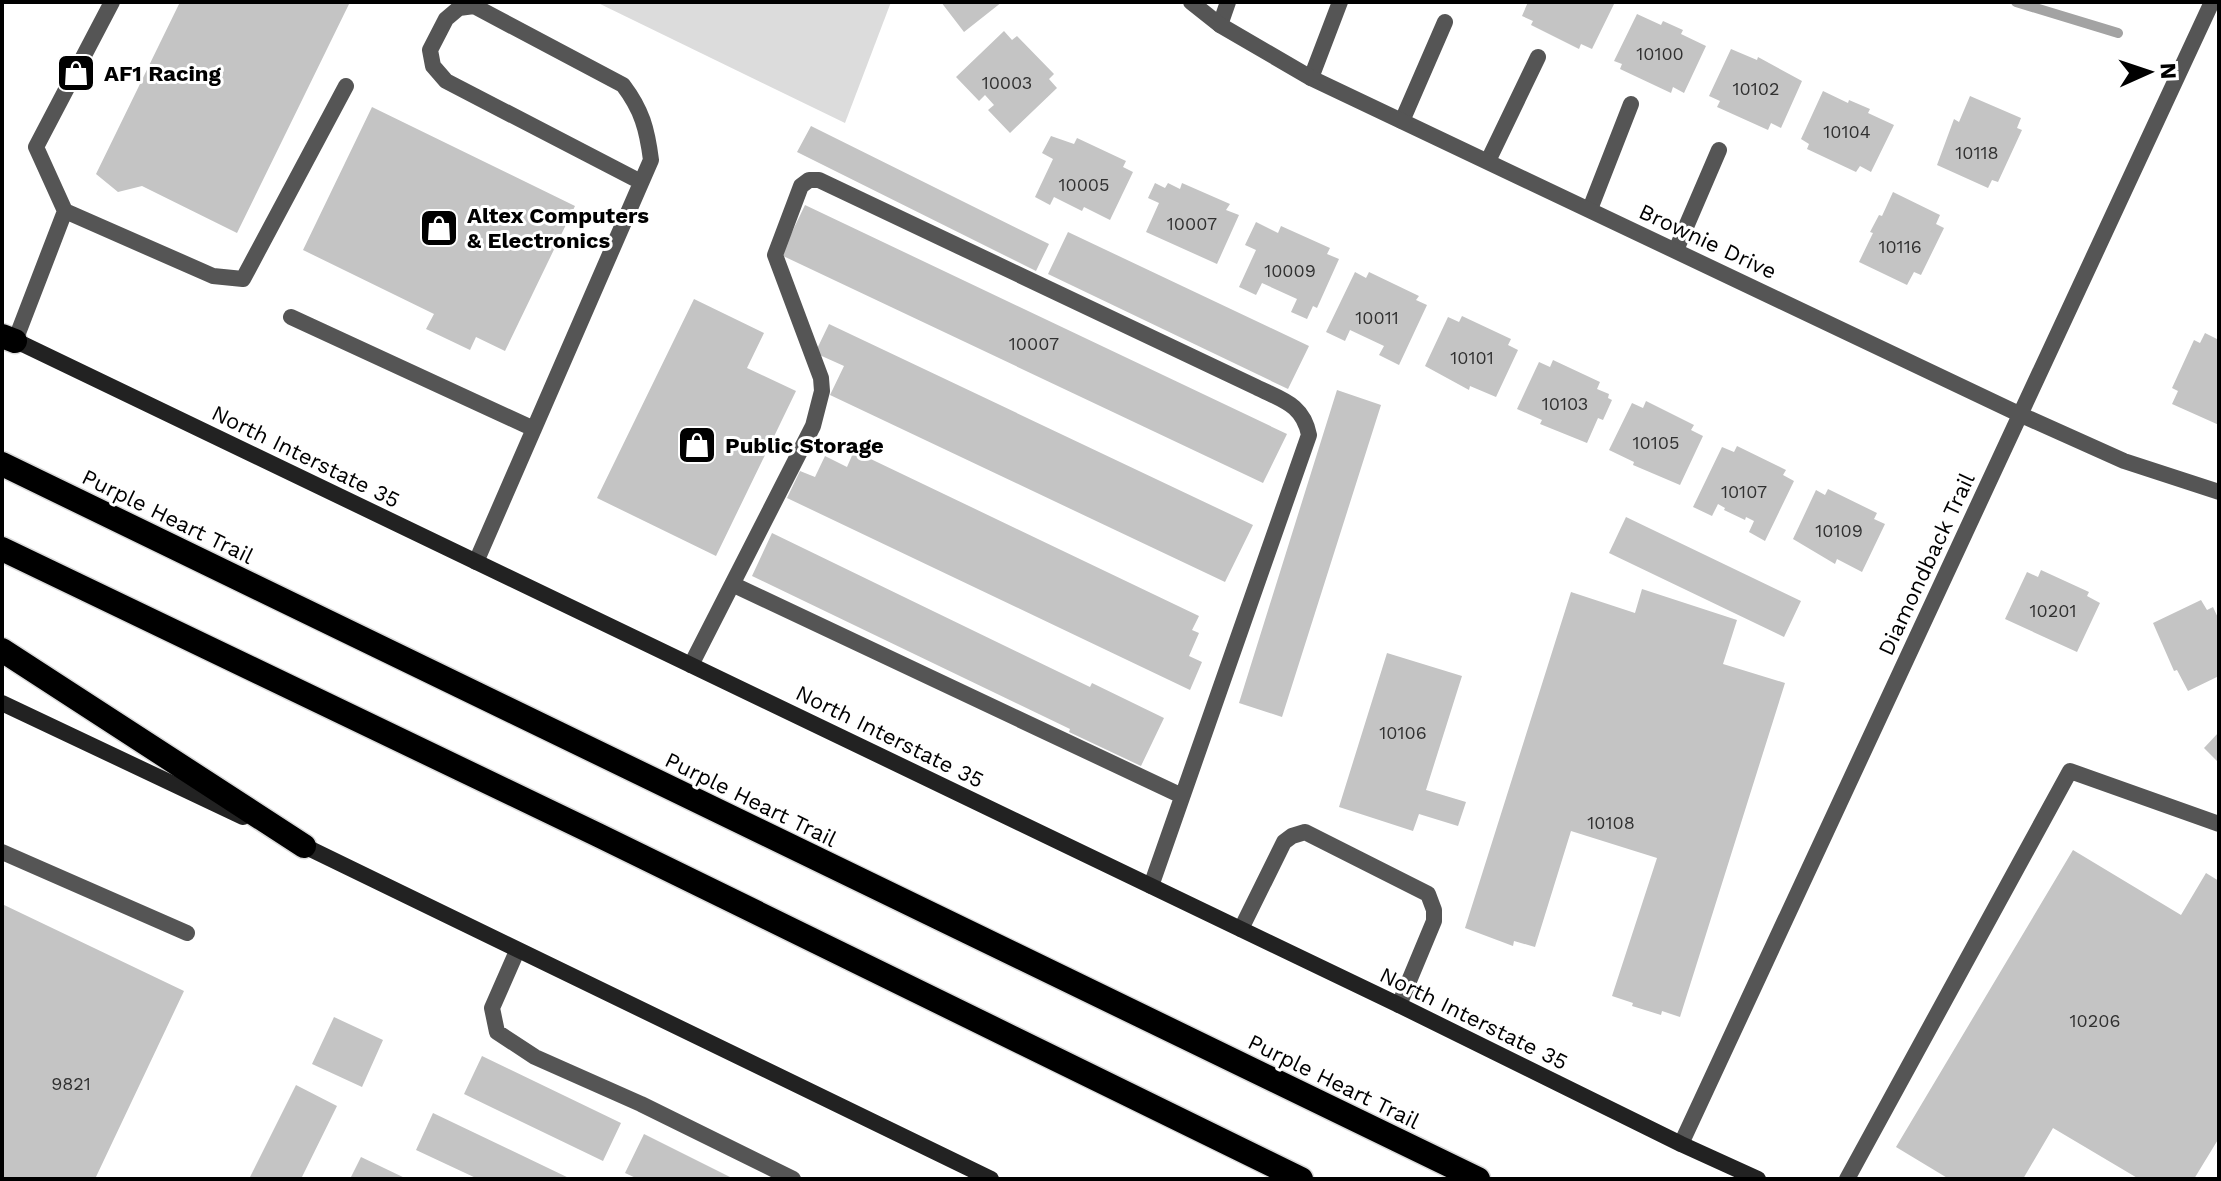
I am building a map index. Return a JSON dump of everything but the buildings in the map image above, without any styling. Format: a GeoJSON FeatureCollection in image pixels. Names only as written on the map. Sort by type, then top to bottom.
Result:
{"type":"FeatureCollection","features":[{"type":"Feature","properties":{"kind":"highway","name":"Purple Heart Trail"},"geometry":{"type":"LineString","coordinates":[[2,464],[1478,1179]]}},
{"type":"Feature","properties":{"kind":"highway"},"geometry":{"type":"LineString","coordinates":[[2,549],[598,835],[1301,1179]]}},
{"type":"Feature","properties":{"kind":"highway"},"geometry":{"type":"LineString","coordinates":[[2,650],[304,846]]}},
{"type":"Feature","properties":{"kind":"main road","name":"North Interstate 35"},"geometry":{"type":"LineString","coordinates":[[6,337],[1758,1179]]}},
{"type":"Feature","properties":{"kind":"main road"},"geometry":{"type":"LineString","coordinates":[[2,703],[991,1179]]}},
{"type":"Feature","properties":{"kind":"street"},"geometry":{"type":"LineString","coordinates":[[112,2],[36,147],[65,211],[213,276],[243,279],[346,86]]}},
{"type":"Feature","properties":{"kind":"street","name":"Brownie Drive"},"geometry":{"type":"LineString","coordinates":[[1191,2],[1220,25],[1311,78],[2019,414],[2124,461],[2219,492]]}},
{"type":"Feature","properties":{"kind":"street"},"geometry":{"type":"LineString","coordinates":[[1220,25],[1228,2]]}},
{"type":"Feature","properties":{"kind":"street"},"geometry":{"type":"LineString","coordinates":[[1311,78],[1340,2]]}},
{"type":"Feature","properties":{"kind":"street","name":"Diamondback Trail"},"geometry":{"type":"LineString","coordinates":[[1681,1144],[2212,2]]}},
{"type":"Feature","properties":{"kind":"street"},"geometry":{"type":"LineString","coordinates":[[476,562],[651,160],[639,106],[623,85],[474,6],[459,8],[446,19],[430,50],[433,66],[446,81],[641,182]]}},
{"type":"Feature","properties":{"kind":"street"},"geometry":{"type":"LineString","coordinates":[[1402,121],[1445,22]]}},
{"type":"Feature","properties":{"kind":"street"},"geometry":{"type":"LineString","coordinates":[[1488,161],[1538,57]]}},
{"type":"Feature","properties":{"kind":"street"},"geometry":{"type":"LineString","coordinates":[[1590,209],[1631,104]]}},
{"type":"Feature","properties":{"kind":"street"},"geometry":{"type":"LineString","coordinates":[[1676,250],[1719,150]]}},
{"type":"Feature","properties":{"kind":"street"},"geometry":{"type":"LineString","coordinates":[[691,665],[813,426],[822,391],[821,378],[775,255],[801,186],[809,180],[819,180],[1256,387],[1297,408],[1307,421],[1309,435],[1151,886]]}},
{"type":"Feature","properties":{"kind":"street"},"geometry":{"type":"LineString","coordinates":[[6,337],[65,211]]}},
{"type":"Feature","properties":{"kind":"street"},"geometry":{"type":"LineString","coordinates":[[291,317],[534,429]]}},
{"type":"Feature","properties":{"kind":"street"},"geometry":{"type":"LineString","coordinates":[[734,585],[1182,796]]}},
{"type":"Feature","properties":{"kind":"street"},"geometry":{"type":"LineString","coordinates":[[1847,1179],[2070,771],[2219,824]]}},
{"type":"Feature","properties":{"kind":"street"},"geometry":{"type":"LineString","coordinates":[[1241,929],[1284,842],[1305,832],[1428,894],[1434,921],[1399,1005]]}},
{"type":"Feature","properties":{"kind":"street"},"geometry":{"type":"LineString","coordinates":[[2,852],[187,933]]}},
{"type":"Feature","properties":{"kind":"street"},"geometry":{"type":"LineString","coordinates":[[517,951],[492,1008],[497,1032],[535,1057],[641,1104],[793,1179]]}},
{"type":"Feature","properties":{"kind":"shaded area"},"geometry":{"type":"Polygon","coordinates":[[[596,2],[891,2],[845,123],[596,2]]]}},
{"type":"Feature","properties":{"kind":"waterway"},"geometry":{"type":"LineString","coordinates":[[2016,2],[2118,33]]}},
{"type":"Feature","properties":{"kind":"place","name":"AF1 Racing"},"geometry":{"type":"Point","coordinates":[76,73]}},
{"type":"Feature","properties":{"kind":"place","name":"Altex Computers & Electronics"},"geometry":{"type":"Point","coordinates":[439,228]}},
{"type":"Feature","properties":{"kind":"place","name":"Public Storage"},"geometry":{"type":"Point","coordinates":[697,445]}}]}
